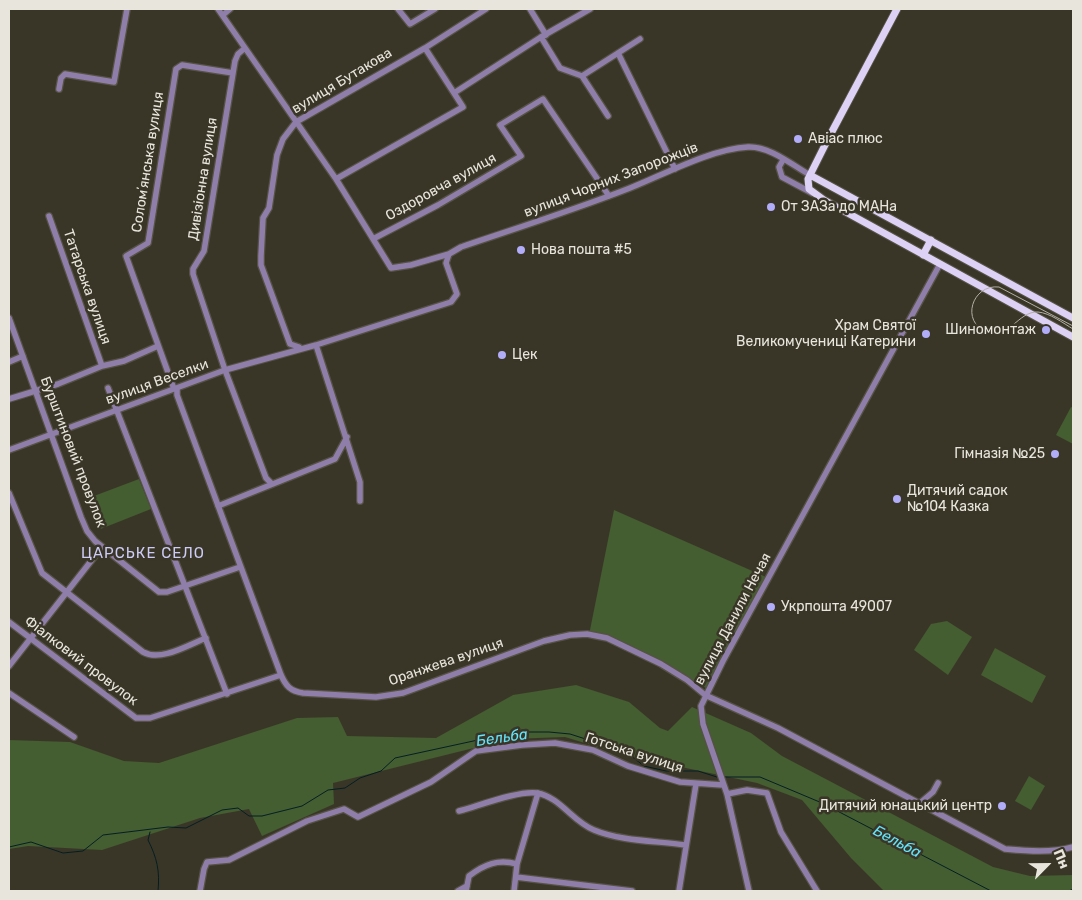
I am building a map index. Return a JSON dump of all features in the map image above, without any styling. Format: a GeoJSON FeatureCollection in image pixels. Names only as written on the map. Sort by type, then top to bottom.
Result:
{"type":"FeatureCollection","features":[{"type":"Feature","properties":{"kind":"main road"},"geometry":{"type":"LineString","coordinates":[[897,9],[807,184],[812,193],[1073,337]]}},
{"type":"Feature","properties":{"kind":"main road","name":"вулиця Чорних Запорожців"},"geometry":{"type":"LineString","coordinates":[[810,175],[1073,318]]}},
{"type":"Feature","properties":{"kind":"main road"},"geometry":{"type":"LineString","coordinates":[[923,255],[931,240]]}},
{"type":"Feature","properties":{"kind":"street"},"geometry":{"type":"LineString","coordinates":[[59,89],[61,78],[64,74],[114,82],[127,9]]}},
{"type":"Feature","properties":{"kind":"street"},"geometry":{"type":"LineString","coordinates":[[218,9],[336,178],[372,239]]}},
{"type":"Feature","properties":{"kind":"street"},"geometry":{"type":"LineString","coordinates":[[223,15],[230,9]]}},
{"type":"Feature","properties":{"kind":"street"},"geometry":{"type":"LineString","coordinates":[[398,9],[410,24],[435,9]]}},
{"type":"Feature","properties":{"kind":"street","name":"вулиця Бутакова"},"geometry":{"type":"LineString","coordinates":[[304,348],[291,346],[261,265],[263,218],[269,208],[277,155],[283,139],[296,122],[425,48],[486,9]]}},
{"type":"Feature","properties":{"kind":"street"},"geometry":{"type":"LineString","coordinates":[[530,9],[560,68],[582,76],[608,116]]}},
{"type":"Feature","properties":{"kind":"street"},"geometry":{"type":"LineString","coordinates":[[454,93],[543,36],[590,9]]}},
{"type":"Feature","properties":{"kind":"street"},"geometry":{"type":"LineString","coordinates":[[582,76],[640,40]]}},
{"type":"Feature","properties":{"kind":"street","name":"Дивізіонна вулиця"},"geometry":{"type":"LineString","coordinates":[[245,48],[238,54],[233,73],[204,251],[193,269],[225,370],[266,478],[272,484]]}},
{"type":"Feature","properties":{"kind":"street"},"geometry":{"type":"LineString","coordinates":[[336,178],[463,107],[425,48]]}},
{"type":"Feature","properties":{"kind":"street"},"geometry":{"type":"LineString","coordinates":[[618,53],[675,168]]}},
{"type":"Feature","properties":{"kind":"street","name":"Соломʼянська вулиця"},"geometry":{"type":"LineString","coordinates":[[176,389],[158,346],[126,256],[148,243],[176,69],[182,65],[233,73]]}},
{"type":"Feature","properties":{"kind":"street","name":"Оздоровча вулиця"},"geometry":{"type":"LineString","coordinates":[[372,239],[438,205],[521,156],[500,125],[545,100],[609,196]]}},
{"type":"Feature","properties":{"kind":"street","name":"вулиця Чорних Запорожців"},"geometry":{"type":"LineString","coordinates":[[372,239],[391,268],[449,254],[609,196],[675,168],[726,151],[748,147],[766,149],[810,175]]}},
{"type":"Feature","properties":{"kind":"street"},"geometry":{"type":"LineString","coordinates":[[783,160],[779,167],[782,177],[812,193]]}},
{"type":"Feature","properties":{"kind":"street","name":"Татарська вулиця"},"geometry":{"type":"LineString","coordinates":[[49,216],[102,366]]}},
{"type":"Feature","properties":{"kind":"street"},"geometry":{"type":"LineString","coordinates":[[360,501],[360,482],[316,345],[451,302],[457,294],[446,263],[449,254]]}},
{"type":"Feature","properties":{"kind":"street","name":"вулиця Данили Нечая"},"geometry":{"type":"LineString","coordinates":[[940,264],[705,695],[778,728],[1005,849],[1030,851],[1060,850],[1073,847]]}},
{"type":"Feature","properties":{"kind":"street","name":"Бурштиновий провулок"},"geometry":{"type":"LineString","coordinates":[[9,318],[87,531],[102,548],[160,592],[167,592],[240,567]]}},
{"type":"Feature","properties":{"kind":"street","name":"вулиця Веселки"},"geometry":{"type":"LineString","coordinates":[[9,450],[225,370],[316,345]]}},
{"type":"Feature","properties":{"kind":"street"},"geometry":{"type":"LineString","coordinates":[[9,399],[102,366],[124,361],[158,346]]}},
{"type":"Feature","properties":{"kind":"street"},"geometry":{"type":"LineString","coordinates":[[9,362],[23,356]]}},
{"type":"Feature","properties":{"kind":"street"},"geometry":{"type":"LineString","coordinates":[[108,388],[227,694]]}},
{"type":"Feature","properties":{"kind":"street","name":"Оранжева вулиця"},"geometry":{"type":"LineString","coordinates":[[176,389],[280,675],[286,686],[296,692],[388,696],[403,693],[544,641],[570,635],[587,634],[607,638],[661,664],[687,680],[705,695]]}},
{"type":"Feature","properties":{"kind":"street"},"geometry":{"type":"LineString","coordinates":[[218,506],[335,459],[347,437]]}},
{"type":"Feature","properties":{"kind":"street"},"geometry":{"type":"LineString","coordinates":[[9,493],[42,573],[65,593],[148,655],[161,655],[206,638]]}},
{"type":"Feature","properties":{"kind":"street"},"geometry":{"type":"LineString","coordinates":[[9,666],[102,548]]}},
{"type":"Feature","properties":{"kind":"street","name":"Фіалковий провулок"},"geometry":{"type":"LineString","coordinates":[[9,622],[136,718],[150,718],[280,675]]}},
{"type":"Feature","properties":{"kind":"street"},"geometry":{"type":"LineString","coordinates":[[9,693],[74,737]]}},
{"type":"Feature","properties":{"kind":"street"},"geometry":{"type":"LineString","coordinates":[[705,695],[701,706],[703,724],[727,794],[749,891]]}},
{"type":"Feature","properties":{"kind":"street","name":"Готська вулиця"},"geometry":{"type":"LineString","coordinates":[[200,891],[204,869],[208,862],[229,860],[307,821],[344,809],[358,817],[431,782],[476,751],[555,744],[593,750],[628,766],[680,782],[722,784]]}},
{"type":"Feature","properties":{"kind":"street"},"geometry":{"type":"LineString","coordinates":[[920,803],[933,792],[938,782]]}},
{"type":"Feature","properties":{"kind":"street","name":"Готська вулиця"},"geometry":{"type":"LineString","coordinates":[[679,891],[696,784]]}},
{"type":"Feature","properties":{"kind":"street"},"geometry":{"type":"LineString","coordinates":[[727,794],[747,790],[766,793],[781,832],[817,891]]}},
{"type":"Feature","properties":{"kind":"street"},"geometry":{"type":"LineString","coordinates":[[459,811],[526,793],[538,793],[552,799],[580,823],[596,831],[685,845]]}},
{"type":"Feature","properties":{"kind":"street"},"geometry":{"type":"LineString","coordinates":[[514,891],[517,864],[538,793]]}},
{"type":"Feature","properties":{"kind":"street"},"geometry":{"type":"LineString","coordinates":[[458,891],[466,889],[468,879],[472,874],[491,863],[502,860],[517,864]]}},
{"type":"Feature","properties":{"kind":"street"},"geometry":{"type":"LineString","coordinates":[[516,877],[632,891]]}},
{"type":"Feature","properties":{"kind":"green space"},"geometry":{"type":"Polygon","coordinates":[[[1071,407],[1073,408],[1073,444],[1056,435],[1071,407]]]}},
{"type":"Feature","properties":{"kind":"green space"},"geometry":{"type":"Polygon","coordinates":[[[139,479],[151,509],[98,530],[86,499],[139,479]]]}},
{"type":"Feature","properties":{"kind":"green space"},"geometry":{"type":"Polygon","coordinates":[[[614,510],[766,577],[706,688],[622,644],[589,635],[614,510]]]}},
{"type":"Feature","properties":{"kind":"green space"},"geometry":{"type":"Polygon","coordinates":[[[947,621],[972,637],[948,675],[914,650],[931,624],[947,621]]]}},
{"type":"Feature","properties":{"kind":"green space"},"geometry":{"type":"Polygon","coordinates":[[[995,648],[1046,676],[1032,703],[981,675],[995,648]]]}},
{"type":"Feature","properties":{"kind":"green space"},"geometry":{"type":"Polygon","coordinates":[[[576,685],[629,702],[660,728],[668,731],[692,707],[751,733],[782,756],[993,867],[1030,876],[1073,875],[1073,891],[884,891],[851,858],[802,800],[757,783],[624,755],[565,737],[510,739],[333,783],[334,804],[262,836],[249,809],[200,818],[102,850],[28,846],[9,849],[9,740],[70,742],[124,761],[159,763],[297,718],[338,717],[347,736],[436,738],[513,695],[576,685]]]}},
{"type":"Feature","properties":{"kind":"green space"},"geometry":{"type":"Polygon","coordinates":[[[1029,776],[1045,786],[1031,810],[1015,801],[1029,776]]]}},
{"type":"Feature","properties":{"kind":"waterway","name":"Бельба"},"geometry":{"type":"LineString","coordinates":[[9,847],[31,842],[63,853],[83,851],[103,835],[168,827],[186,828],[222,810],[238,808],[249,816],[262,816],[302,806],[328,790],[345,788],[360,778],[381,771],[395,758],[501,735],[527,732],[570,734],[626,752],[644,766],[666,771],[698,771],[720,778]]}},
{"type":"Feature","properties":{"kind":"waterway","name":"Бельба"},"geometry":{"type":"LineString","coordinates":[[724,777],[760,777],[822,803],[991,891]]}},
{"type":"Feature","properties":{"kind":"waterway"},"geometry":{"type":"LineString","coordinates":[[150,832],[148,840],[157,865],[159,877],[158,891]]}},
{"type":"Feature","properties":{"kind":"waterway","name":"Бельба"},"geometry":{"type":"LineString","coordinates":[[1069,891],[1073,889]]}},
{"type":"Feature","properties":{"kind":"tram line"},"geometry":{"type":"LineString","coordinates":[[1073,326],[999,287],[982,291],[976,297],[973,305],[972,313],[974,320],[979,327],[987,332],[1001,332],[1025,316],[1038,312],[1052,316],[1073,329]]}},
{"type":"Feature","properties":{"kind":"place","name":"Авіас плюс"},"geometry":{"type":"Point","coordinates":[798,139]}},
{"type":"Feature","properties":{"kind":"place","name":"От ЗАЗа до МАНа"},"geometry":{"type":"Point","coordinates":[771,207]}},
{"type":"Feature","properties":{"kind":"place","name":"Нова пошта #5"},"geometry":{"type":"Point","coordinates":[521,250]}},
{"type":"Feature","properties":{"kind":"place","name":"Шиномонтаж"},"geometry":{"type":"Point","coordinates":[1046,330]}},
{"type":"Feature","properties":{"kind":"place","name":"Храм Святої Великомучениці Катерини"},"geometry":{"type":"Point","coordinates":[926,334]}},
{"type":"Feature","properties":{"kind":"place","name":"Цек"},"geometry":{"type":"Point","coordinates":[502,355]}},
{"type":"Feature","properties":{"kind":"place","name":"Гімназія №25"},"geometry":{"type":"Point","coordinates":[1055,454]}},
{"type":"Feature","properties":{"kind":"place","name":"Дитячий садок №104 Казка"},"geometry":{"type":"Point","coordinates":[897,499]}},
{"type":"Feature","properties":{"kind":"place","name":"Укрпошта 49007"},"geometry":{"type":"Point","coordinates":[771,607]}},
{"type":"Feature","properties":{"kind":"place","name":"Дитячий юнацький центр"},"geometry":{"type":"Point","coordinates":[1002,806]}},
{"type":"Feature","properties":{"kind":"district","name":"ЦАРСЬКЕ СЕЛО"},"geometry":{"type":"Point","coordinates":[143,554]}}]}
